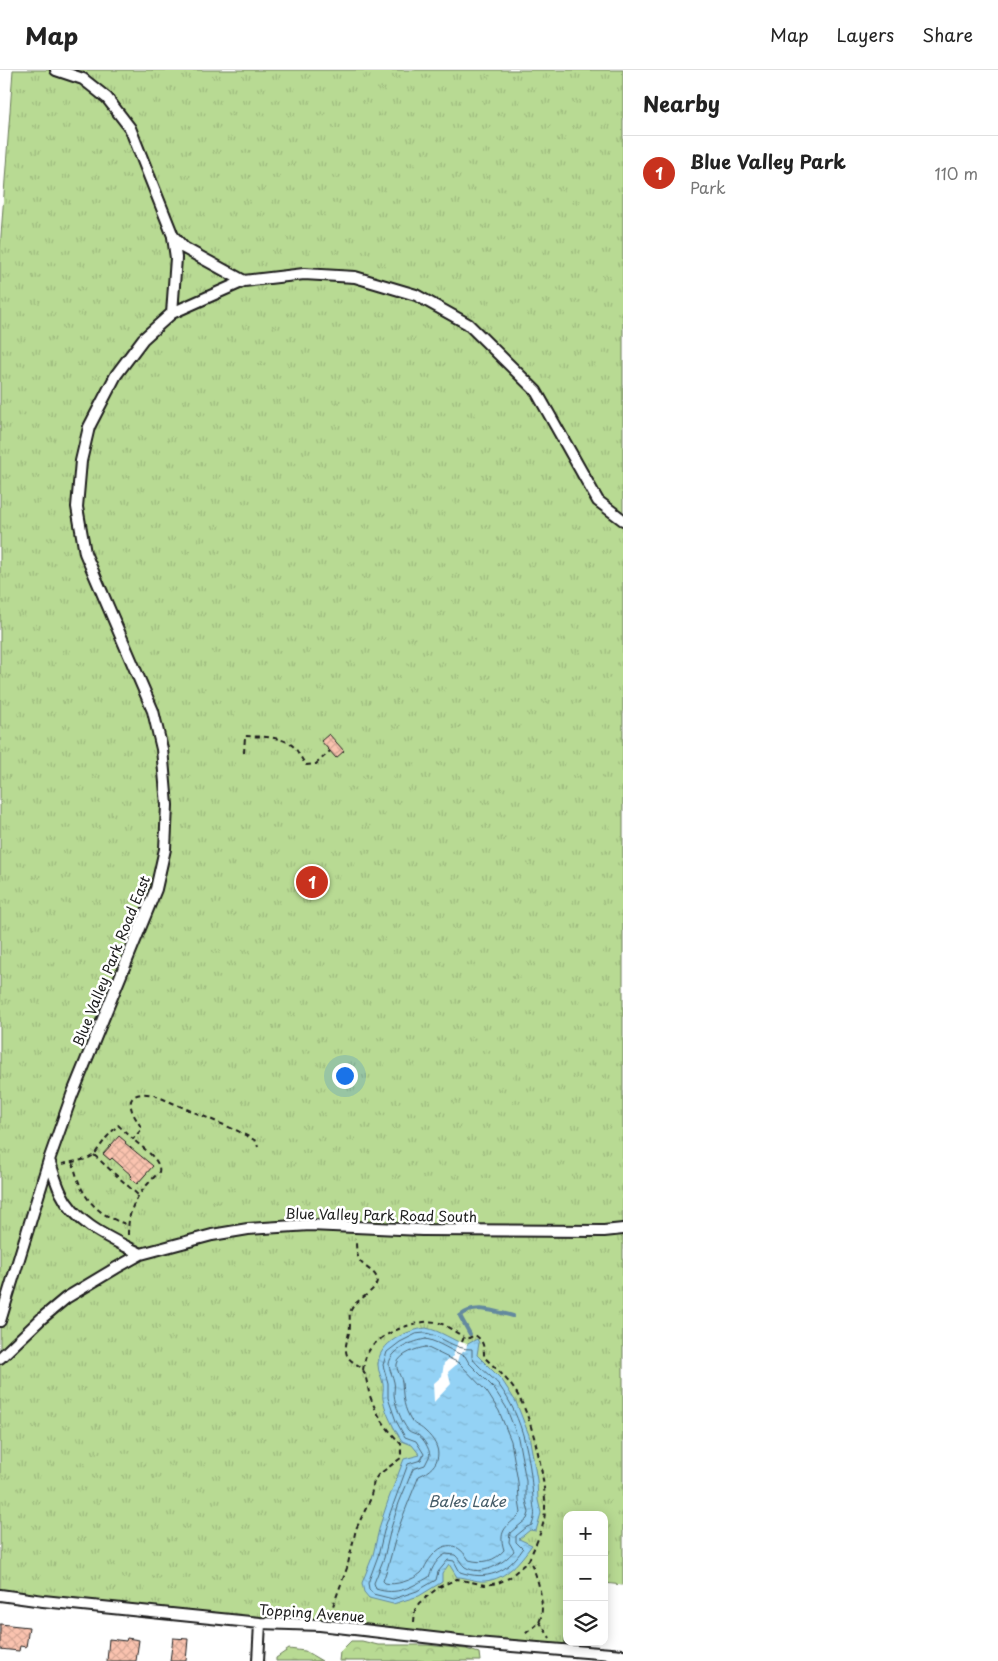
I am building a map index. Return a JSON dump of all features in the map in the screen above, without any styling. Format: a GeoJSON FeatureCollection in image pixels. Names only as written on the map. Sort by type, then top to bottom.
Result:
{"type":"FeatureCollection","features":[{"type":"Feature","properties":{"kind":"street"},"geometry":{"type":"LineString","coordinates":[[56,70],[83,79],[107,98],[130,128],[173,236],[176,258],[172,313]]}},
{"type":"Feature","properties":{"kind":"street"},"geometry":{"type":"LineString","coordinates":[[173,236],[184,248],[244,281]]}},
{"type":"Feature","properties":{"kind":"street","name":"Blue Valley Park Road East"},"geometry":{"type":"LineString","coordinates":[[0,1321],[72,1095],[156,889],[165,849],[167,805],[162,749],[153,712],[85,553],[77,507],[81,460],[89,427],[116,375],[143,339],[172,313],[244,281],[304,274],[355,277],[416,296],[468,324],[536,391],[598,501],[623,520]]}},
{"type":"Feature","properties":{"kind":"street"},"geometry":{"type":"LineString","coordinates":[[50,1164],[62,1195],[72,1210],[90,1226],[141,1254]]}},
{"type":"Feature","properties":{"kind":"street","name":"Blue Valley Park Road South"},"geometry":{"type":"LineString","coordinates":[[0,1358],[66,1298],[141,1254],[212,1235],[248,1229],[310,1225],[431,1230],[604,1231],[623,1229]]}},
{"type":"Feature","properties":{"kind":"street","name":"Topping Avenue"},"geometry":{"type":"LineString","coordinates":[[0,1595],[260,1623],[320,1625],[476,1644],[623,1655]]}},
{"type":"Feature","properties":{"kind":"street"},"geometry":{"type":"LineString","coordinates":[[258,1661],[260,1623]]}},
{"type":"Feature","properties":{"kind":"path"},"geometry":{"type":"LineString","coordinates":[[244,753],[245,736],[279,739],[288,742],[306,765],[316,764],[330,751]]}},
{"type":"Feature","properties":{"kind":"path"},"geometry":{"type":"LineString","coordinates":[[133,1139],[142,1129],[130,1108],[131,1102],[137,1094],[147,1093],[238,1131],[256,1141],[258,1147]]}},
{"type":"Feature","properties":{"kind":"path"},"geometry":{"type":"LineString","coordinates":[[50,1164],[73,1162],[87,1159],[94,1155],[118,1124],[158,1162],[159,1172],[138,1195],[133,1206],[129,1224],[128,1247]]}},
{"type":"Feature","properties":{"kind":"path"},"geometry":{"type":"LineString","coordinates":[[94,1155],[138,1195]]}},
{"type":"Feature","properties":{"kind":"path"},"geometry":{"type":"LineString","coordinates":[[73,1162],[82,1191],[94,1207],[107,1216],[129,1224]]}},
{"type":"Feature","properties":{"kind":"path"},"geometry":{"type":"LineString","coordinates":[[356,1227],[357,1251],[361,1262],[377,1277],[374,1287],[354,1305],[350,1313],[346,1352],[351,1362],[363,1370]]}},
{"type":"Feature","properties":{"kind":"path"},"geometry":{"type":"LineString","coordinates":[[330,1614],[347,1568],[356,1529],[370,1500],[374,1481],[401,1458],[401,1444],[385,1427],[371,1398],[363,1370],[368,1352],[373,1345],[395,1330],[424,1322],[436,1322],[445,1325],[464,1337],[469,1338],[475,1335],[480,1339],[484,1345],[484,1357],[507,1380],[521,1400],[533,1429],[546,1505],[544,1524],[530,1560],[509,1578],[498,1583],[485,1585],[457,1579],[439,1587],[419,1603],[415,1610],[414,1622]]}},
{"type":"Feature","properties":{"kind":"path"},"geometry":{"type":"LineString","coordinates":[[462,1342],[464,1337]]}},
{"type":"Feature","properties":{"kind":"path"},"geometry":{"type":"LineString","coordinates":[[523,1635],[539,1622],[541,1613],[540,1592],[535,1570],[530,1560]]}},
{"type":"Feature","properties":{"kind":"path"},"geometry":{"type":"LineString","coordinates":[[539,1622],[550,1639]]}},
{"type":"Feature","properties":{"kind":"green space"},"geometry":{"type":"Polygon","coordinates":[[[13,70],[623,70],[623,1585],[608,1583],[608,1511],[563,1511],[564,1647],[406,1629],[257,1618],[0,1591],[0,249],[13,70]]]}},
{"type":"Feature","properties":{"kind":"green space"},"geometry":{"type":"Polygon","coordinates":[[[351,1641],[362,1641],[378,1645],[427,1645],[466,1649],[479,1653],[480,1661],[339,1661],[340,1652],[351,1641]]]}},
{"type":"Feature","properties":{"kind":"green space"},"geometry":{"type":"Polygon","coordinates":[[[289,1649],[305,1651],[322,1661],[276,1661],[276,1658],[289,1649]]]}},
{"type":"Feature","properties":{"kind":"water","name":"Bales Lake"},"geometry":{"type":"Polygon","coordinates":[[[426,1328],[437,1331],[466,1345],[477,1339],[479,1343],[477,1355],[502,1380],[516,1402],[529,1435],[541,1513],[536,1531],[530,1530],[519,1539],[532,1545],[518,1563],[500,1577],[493,1580],[478,1581],[457,1577],[449,1564],[442,1574],[442,1582],[419,1596],[393,1604],[369,1598],[364,1592],[362,1583],[373,1555],[389,1498],[404,1459],[420,1455],[412,1445],[402,1441],[391,1421],[383,1399],[383,1384],[378,1365],[379,1357],[388,1344],[411,1331],[426,1328]]]}},
{"type":"Feature","properties":{"kind":"pier"},"geometry":{"type":"Polygon","coordinates":[[[458,1341],[467,1344],[466,1350],[459,1355],[456,1365],[448,1372],[451,1384],[434,1402],[433,1384],[442,1376],[444,1363],[453,1356],[458,1341]]]}},
{"type":"Feature","properties":{"kind":"building"},"geometry":{"type":"Polygon","coordinates":[[[329,734],[344,751],[336,758],[321,741],[329,734]]]}},
{"type":"Feature","properties":{"kind":"building"},"geometry":{"type":"Polygon","coordinates":[[[119,1136],[153,1166],[137,1184],[130,1178],[132,1176],[112,1158],[110,1160],[103,1154],[119,1136]]]}},
{"type":"Feature","properties":{"kind":"building"},"geometry":{"type":"Polygon","coordinates":[[[0,1624],[29,1627],[26,1647],[20,1646],[19,1651],[0,1649],[0,1624]]]}},
{"type":"Feature","properties":{"kind":"building"},"geometry":{"type":"Polygon","coordinates":[[[127,1638],[139,1640],[136,1661],[107,1661],[109,1639],[126,1641],[127,1638]]]}},
{"type":"Feature","properties":{"kind":"building"},"geometry":{"type":"Polygon","coordinates":[[[173,1638],[188,1639],[186,1661],[170,1661],[173,1638]]]}},
{"type":"Feature","properties":{"kind":"waterway"},"geometry":{"type":"LineString","coordinates":[[470,1334],[460,1316],[466,1312],[479,1309],[513,1316]]}},
{"type":"Feature","properties":{"kind":"place","name":"Blue Valley Park"},"geometry":{"type":"Point","coordinates":[312,882]}}]}
